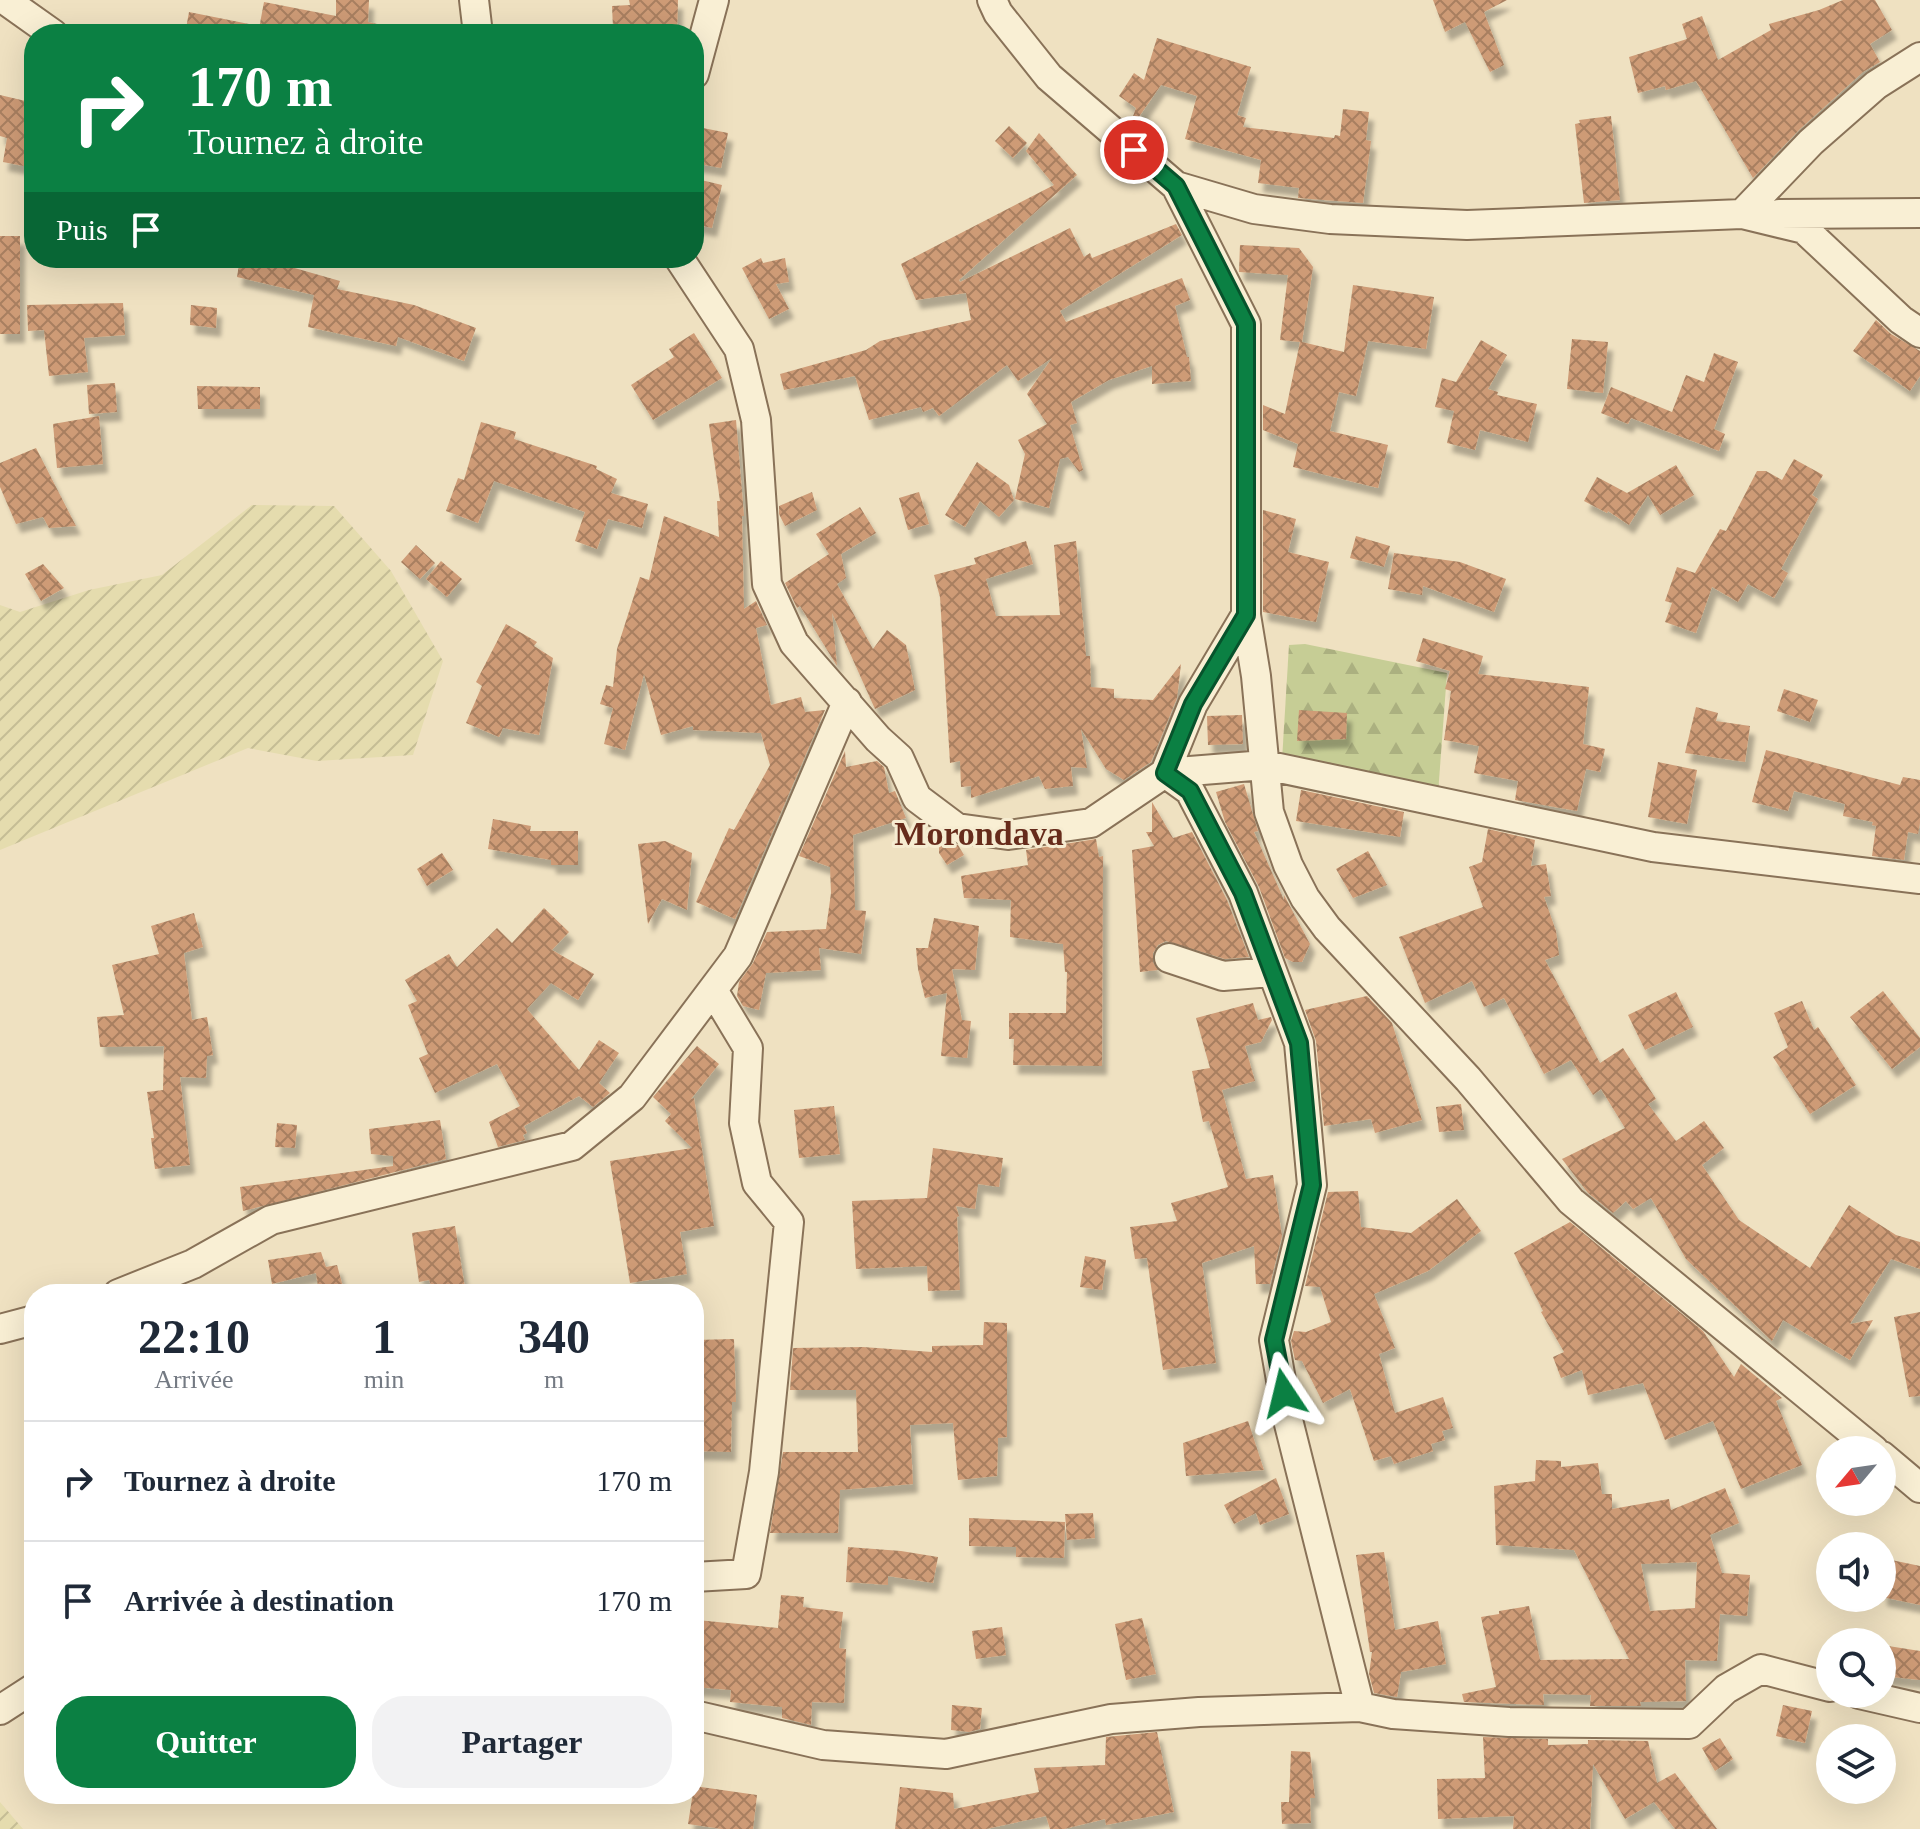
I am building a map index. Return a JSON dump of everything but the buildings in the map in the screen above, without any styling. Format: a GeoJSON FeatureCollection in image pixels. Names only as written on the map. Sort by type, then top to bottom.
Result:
{"type":"FeatureCollection","features":[{"type":"Feature","properties":{"kind":"street"},"geometry":{"type":"LineString","coordinates":[[5,0],[39,24]]}},
{"type":"Feature","properties":{"kind":"street"},"geometry":{"type":"LineString","coordinates":[[474,0],[477,24]]}},
{"type":"Feature","properties":{"kind":"street"},"geometry":{"type":"LineString","coordinates":[[704,37],[714,0]]}},
{"type":"Feature","properties":{"kind":"street"},"geometry":{"type":"LineString","coordinates":[[992,0],[998,13],[1049,77],[1176,186],[1246,324],[1246,615],[1256,676],[1269,812],[1288,865],[1305,898],[1327,928],[1468,1079],[1571,1201],[1857,1436]]}},
{"type":"Feature","properties":{"kind":"street"},"geometry":{"type":"LineString","coordinates":[[1742,214],[1811,142],[1876,85],[1920,57]]}},
{"type":"Feature","properties":{"kind":"street"},"geometry":{"type":"LineString","coordinates":[[1176,186],[1254,209],[1330,219],[1467,225],[1742,214],[1920,213]]}},
{"type":"Feature","properties":{"kind":"street"},"geometry":{"type":"LineString","coordinates":[[1742,214],[1804,229],[1901,320],[1920,333]]}},
{"type":"Feature","properties":{"kind":"street"},"geometry":{"type":"LineString","coordinates":[[686,268],[739,349],[756,420],[767,584],[794,643],[878,739],[899,758],[917,798],[957,828],[1008,835],[1091,823],[1165,773],[1265,765],[1653,847],[1920,879]]}},
{"type":"Feature","properties":{"kind":"street"},"geometry":{"type":"LineString","coordinates":[[1165,773],[1193,704],[1246,615]]}},
{"type":"Feature","properties":{"kind":"street"},"geometry":{"type":"LineString","coordinates":[[143,1284],[193,1264],[271,1220],[572,1146],[632,1097],[738,956],[847,702]]}},
{"type":"Feature","properties":{"kind":"street"},"geometry":{"type":"LineString","coordinates":[[1165,773],[1190,791],[1243,893],[1299,1043],[1312,1185],[1274,1340],[1288,1420],[1360,1707]]}},
{"type":"Feature","properties":{"kind":"street"},"geometry":{"type":"LineString","coordinates":[[1169,958],[1223,976],[1272,972]]}},
{"type":"Feature","properties":{"kind":"street"},"geometry":{"type":"LineString","coordinates":[[704,1576],[746,1574],[764,1472],[789,1222],[757,1183],[744,1123],[748,1048],[713,990]]}},
{"type":"Feature","properties":{"kind":"street"},"geometry":{"type":"LineString","coordinates":[[0,1329],[24,1323]]}},
{"type":"Feature","properties":{"kind":"street"},"geometry":{"type":"LineString","coordinates":[[1896,1468],[1920,1488]]}},
{"type":"Feature","properties":{"kind":"street"},"geometry":{"type":"LineString","coordinates":[[704,1717],[823,1745],[946,1754],[1111,1719],[1199,1712],[1360,1707],[1393,1714],[1509,1722],[1689,1724],[1726,1689],[1761,1669],[1816,1683]]}},
{"type":"Feature","properties":{"kind":"street"},"geometry":{"type":"LineString","coordinates":[[0,1710],[24,1694]]}},
{"type":"Feature","properties":{"kind":"street"},"geometry":{"type":"LineString","coordinates":[[1896,1702],[1920,1708]]}},
{"type":"Feature","properties":{"kind":"shaded area"},"geometry":{"type":"Polygon","coordinates":[[[252,505],[334,506],[391,571],[443,661],[413,755],[317,761],[248,748],[0,850],[0,605],[20,612],[89,590],[162,575],[252,505]]]}},
{"type":"Feature","properties":{"kind":"shaded area"},"geometry":{"type":"Polygon","coordinates":[[[0,1802],[23,1829],[0,1829],[0,1802]]]}},
{"type":"Feature","properties":{"kind":"green space"},"geometry":{"type":"Polygon","coordinates":[[[1305,644],[1447,673],[1438,794],[1282,760],[1289,645],[1305,644]]]}},
{"type":"Feature","properties":{"kind":"district","name":"Morondava"},"geometry":{"type":"Point","coordinates":[979,833]}},
{"type":"Feature","properties":{"kind":"route"},"geometry":{"type":"LineString","coordinates":[[1134,150],[1176,186],[1246,324],[1246,615],[1193,704],[1165,773],[1190,791],[1243,893],[1299,1043],[1312,1185],[1274,1340],[1284,1393]]}}]}
